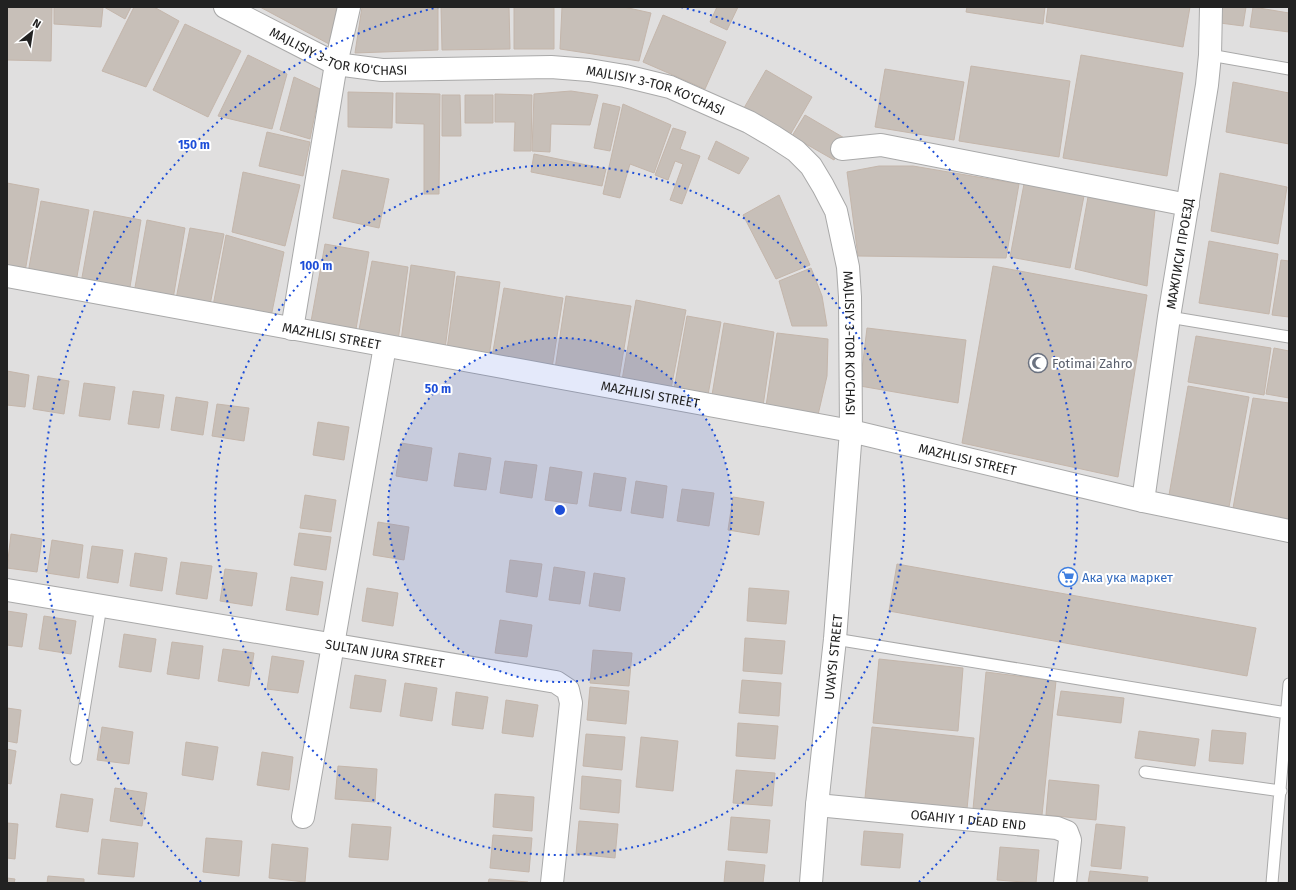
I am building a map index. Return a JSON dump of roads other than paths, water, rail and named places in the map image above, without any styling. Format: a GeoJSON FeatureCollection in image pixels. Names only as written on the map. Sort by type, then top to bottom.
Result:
{"type":"FeatureCollection","features":[{"type":"Feature","properties":{"kind":"street","name":"MAJLISIY 3-TOR KO'CHASI"},"geometry":{"type":"LineString","coordinates":[[225,7],[336,64],[382,70],[551,67],[589,70],[625,76],[670,87],[749,122],[796,151],[811,166],[824,186],[836,211],[843,239],[848,267],[849,289],[851,431]]}},
{"type":"Feature","properties":{"kind":"street"},"geometry":{"type":"LineString","coordinates":[[292,329],[336,64],[349,7]]}},
{"type":"Feature","properties":{"kind":"street","name":"МАЖЛИСИ ПРОЕЗД"},"geometry":{"type":"LineString","coordinates":[[1143,501],[1169,317],[1207,85],[1210,55],[1211,7]]}},
{"type":"Feature","properties":{"kind":"street"},"geometry":{"type":"LineString","coordinates":[[842,149],[881,145],[1188,205]]}},
{"type":"Feature","properties":{"kind":"street","name":"MAZHLISI STREET"},"geometry":{"type":"LineString","coordinates":[[7,276],[851,431],[1143,501],[1289,531]]}},
{"type":"Feature","properties":{"kind":"street"},"geometry":{"type":"LineString","coordinates":[[303,817],[385,346]]}},
{"type":"Feature","properties":{"kind":"street","name":"UVAYSI STREET"},"geometry":{"type":"LineString","coordinates":[[811,883],[817,805],[835,640],[851,431]]}},
{"type":"Feature","properties":{"kind":"street","name":"SULTAN JURA STREET"},"geometry":{"type":"LineString","coordinates":[[7,590],[556,682],[568,690],[571,703],[552,883]]}},
{"type":"Feature","properties":{"kind":"street","name":"OGAHIY 1 DEAD END"},"geometry":{"type":"LineString","coordinates":[[817,805],[1057,828],[1067,832],[1070,840],[1065,883]]}},
{"type":"Feature","properties":{"kind":"lane"},"geometry":{"type":"LineString","coordinates":[[1210,55],[1289,69]]}},
{"type":"Feature","properties":{"kind":"lane"},"geometry":{"type":"LineString","coordinates":[[1169,317],[1289,338]]}},
{"type":"Feature","properties":{"kind":"lane"},"geometry":{"type":"LineString","coordinates":[[76,759],[101,606]]}},
{"type":"Feature","properties":{"kind":"lane"},"geometry":{"type":"LineString","coordinates":[[835,640],[1287,713]]}},
{"type":"Feature","properties":{"kind":"lane"},"geometry":{"type":"LineString","coordinates":[[1272,883],[1289,684]]}},
{"type":"Feature","properties":{"kind":"lane"},"geometry":{"type":"LineString","coordinates":[[1145,772],[1281,791]]}},
{"type":"Feature","properties":{"kind":"place","name":"Fotimai Zahro"},"geometry":{"type":"Point","coordinates":[1038,363]}},
{"type":"Feature","properties":{"kind":"place","name":"Ака ука маркет"},"geometry":{"type":"Point","coordinates":[1068,577]}}]}
